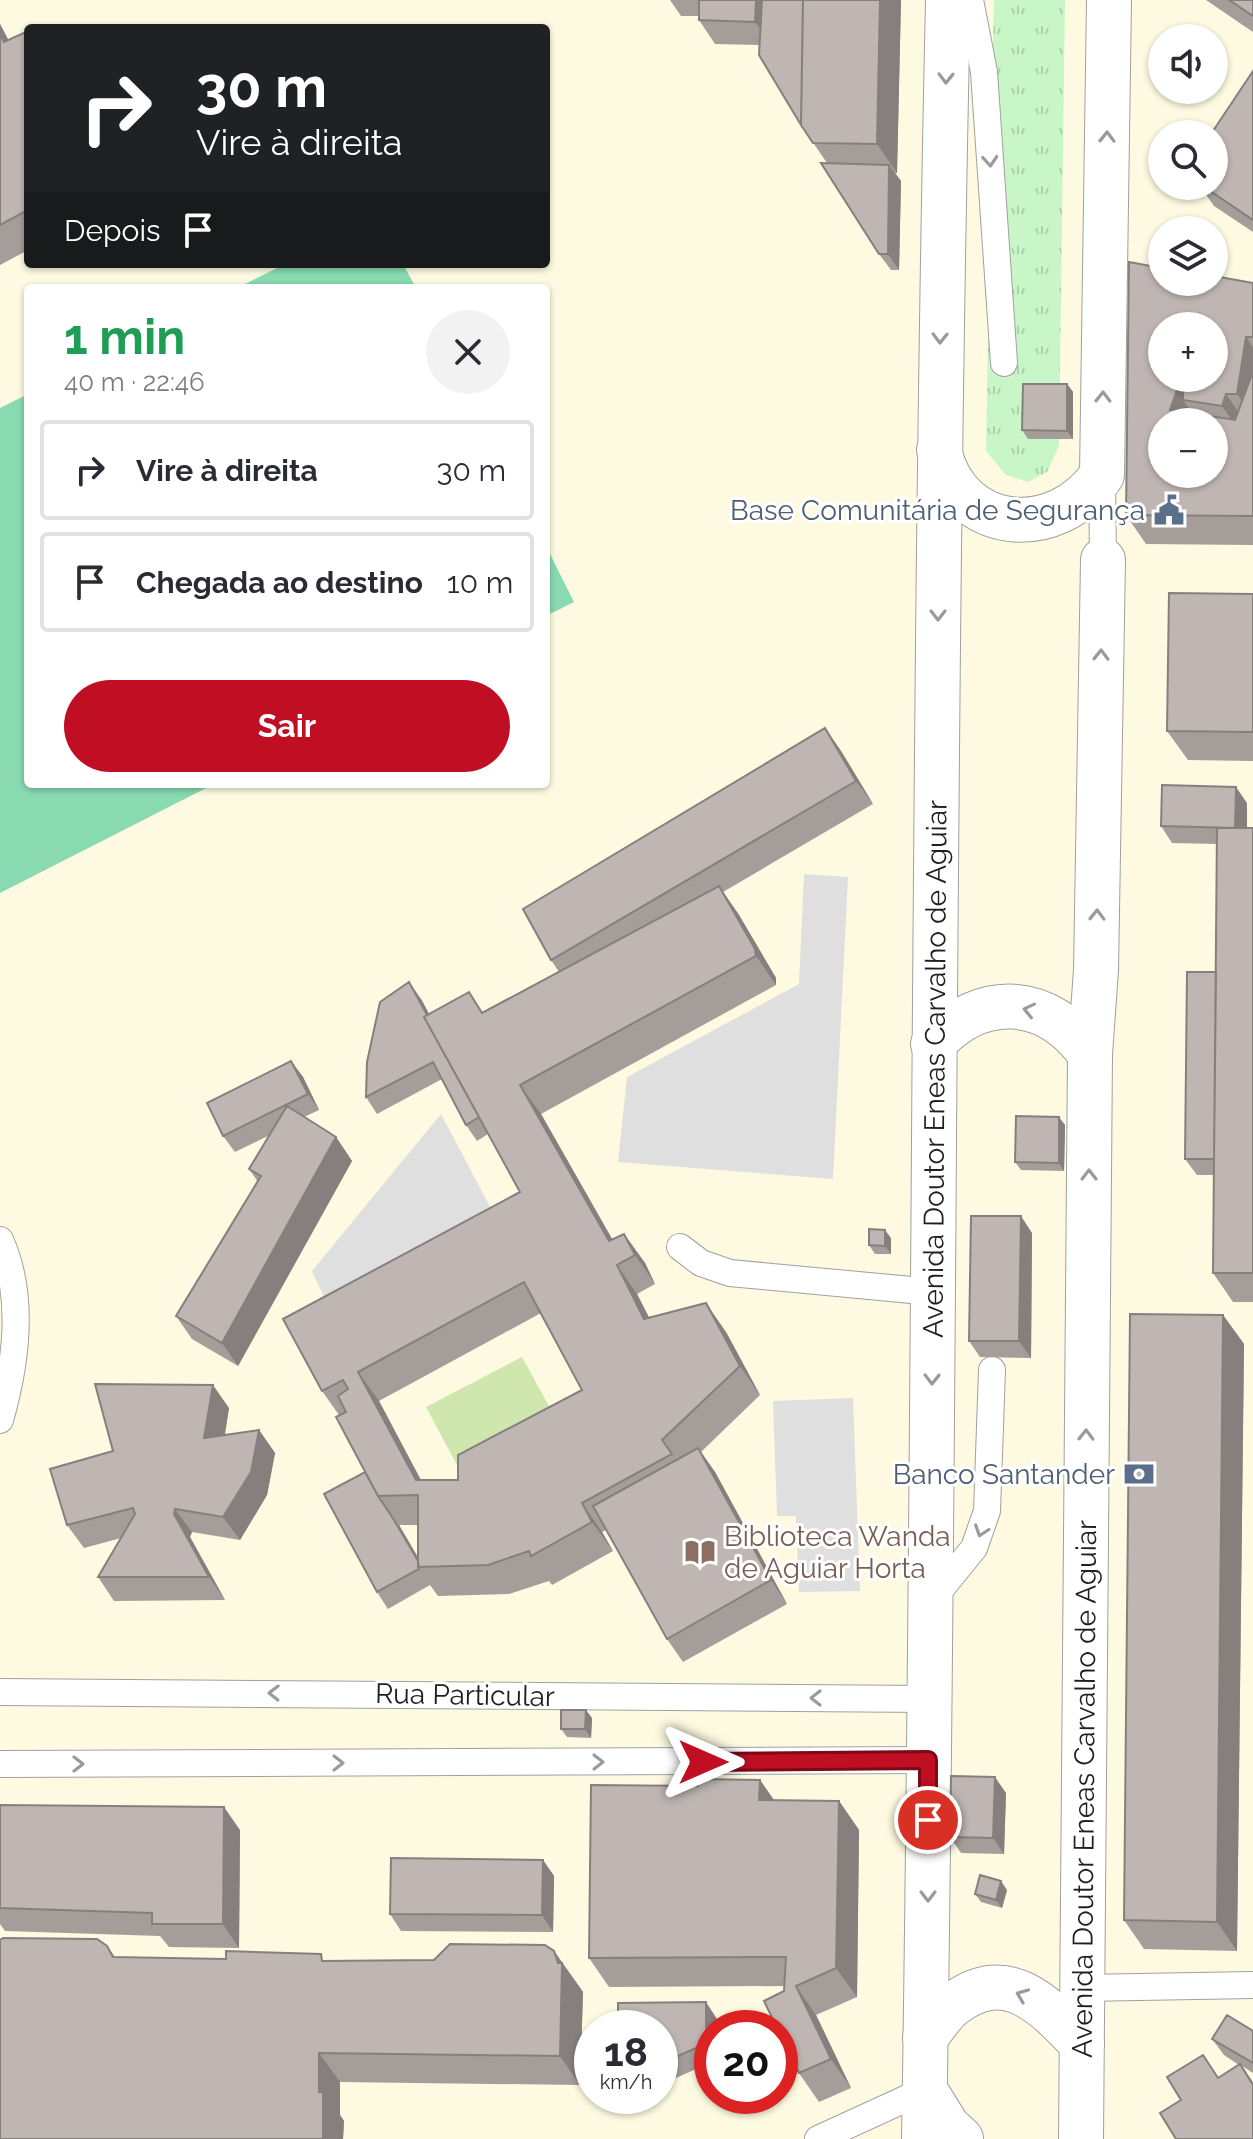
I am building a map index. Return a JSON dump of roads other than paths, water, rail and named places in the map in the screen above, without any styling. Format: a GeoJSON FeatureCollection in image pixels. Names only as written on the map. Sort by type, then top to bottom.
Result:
{"type":"FeatureCollection","features":[{"type":"Feature","properties":{"kind":"street","name":"Avenida Doutor Eneas Carvalho de Aguiar"},"geometry":{"type":"LineString","coordinates":[[924,2139],[938,444],[948,0]]}},
{"type":"Feature","properties":{"kind":"street","name":"Avenida Doutor Eneas Carvalho de Aguiar"},"geometry":{"type":"LineString","coordinates":[[1102,475],[1109,0]]}},
{"type":"Feature","properties":{"kind":"street"},"geometry":{"type":"LineString","coordinates":[[938,444],[941,461],[959,490],[971,502],[1001,518],[1018,521],[1051,517],[1081,501],[1102,475]]}},
{"type":"Feature","properties":{"kind":"street","name":"Avenida Doutor Eneas Carvalho de Aguiar"},"geometry":{"type":"LineString","coordinates":[[1081,2120],[1090,1054],[1096,970],[1103,560]]}},
{"type":"Feature","properties":{"kind":"street"},"geometry":{"type":"LineString","coordinates":[[933,1044],[945,1031],[973,1013],[1005,1006],[1023,1007],[1068,1027],[1090,1054]]}},
{"type":"Feature","properties":{"kind":"street"},"geometry":{"type":"LineString","coordinates":[[925,2038],[953,2005],[988,1986],[1034,1999],[1082,2044]]}},
{"type":"Feature","properties":{"kind":"street"},"geometry":{"type":"LineString","coordinates":[[925,2090],[948,2127],[961,2139]]}},
{"type":"Feature","properties":{"kind":"street"},"geometry":{"type":"LineString","coordinates":[[1046,2139],[1081,2120]]}},
{"type":"Feature","properties":{"kind":"lane"},"geometry":{"type":"LineString","coordinates":[[970,0],[984,72],[1004,363]]}},
{"type":"Feature","properties":{"kind":"lane","name":"Avenida Doutor Eneas Carvalho de Aguiar"},"geometry":{"type":"LineString","coordinates":[[1102,475],[1103,560]]}},
{"type":"Feature","properties":{"kind":"lane"},"geometry":{"type":"LineString","coordinates":[[0,1240],[15,1284],[0,1420]]}},
{"type":"Feature","properties":{"kind":"lane"},"geometry":{"type":"LineString","coordinates":[[680,1247],[701,1263],[730,1273],[933,1292]]}},
{"type":"Feature","properties":{"kind":"lane"},"geometry":{"type":"LineString","coordinates":[[930,1602],[974,1548],[987,1511],[992,1370]]}},
{"type":"Feature","properties":{"kind":"lane","name":"Rua Particular"},"geometry":{"type":"LineString","coordinates":[[0,1692],[929,1699]]}},
{"type":"Feature","properties":{"kind":"lane"},"geometry":{"type":"LineString","coordinates":[[0,1764],[928,1760]]}},
{"type":"Feature","properties":{"kind":"lane"},"geometry":{"type":"LineString","coordinates":[[1081,1988],[1253,1985]]}},
{"type":"Feature","properties":{"kind":"lane"},"geometry":{"type":"LineString","coordinates":[[818,2139],[925,2090]]}},
{"type":"Feature","properties":{"kind":"place","name":"Base Comunitária de Segurança"},"geometry":{"type":"Point","coordinates":[1169,510]}},
{"type":"Feature","properties":{"kind":"place","name":"Banco Santander"},"geometry":{"type":"Point","coordinates":[1139,1474]}},
{"type":"Feature","properties":{"kind":"place","name":"Biblioteca Wanda de Aguiar Horta"},"geometry":{"type":"Point","coordinates":[700,1552]}}]}
